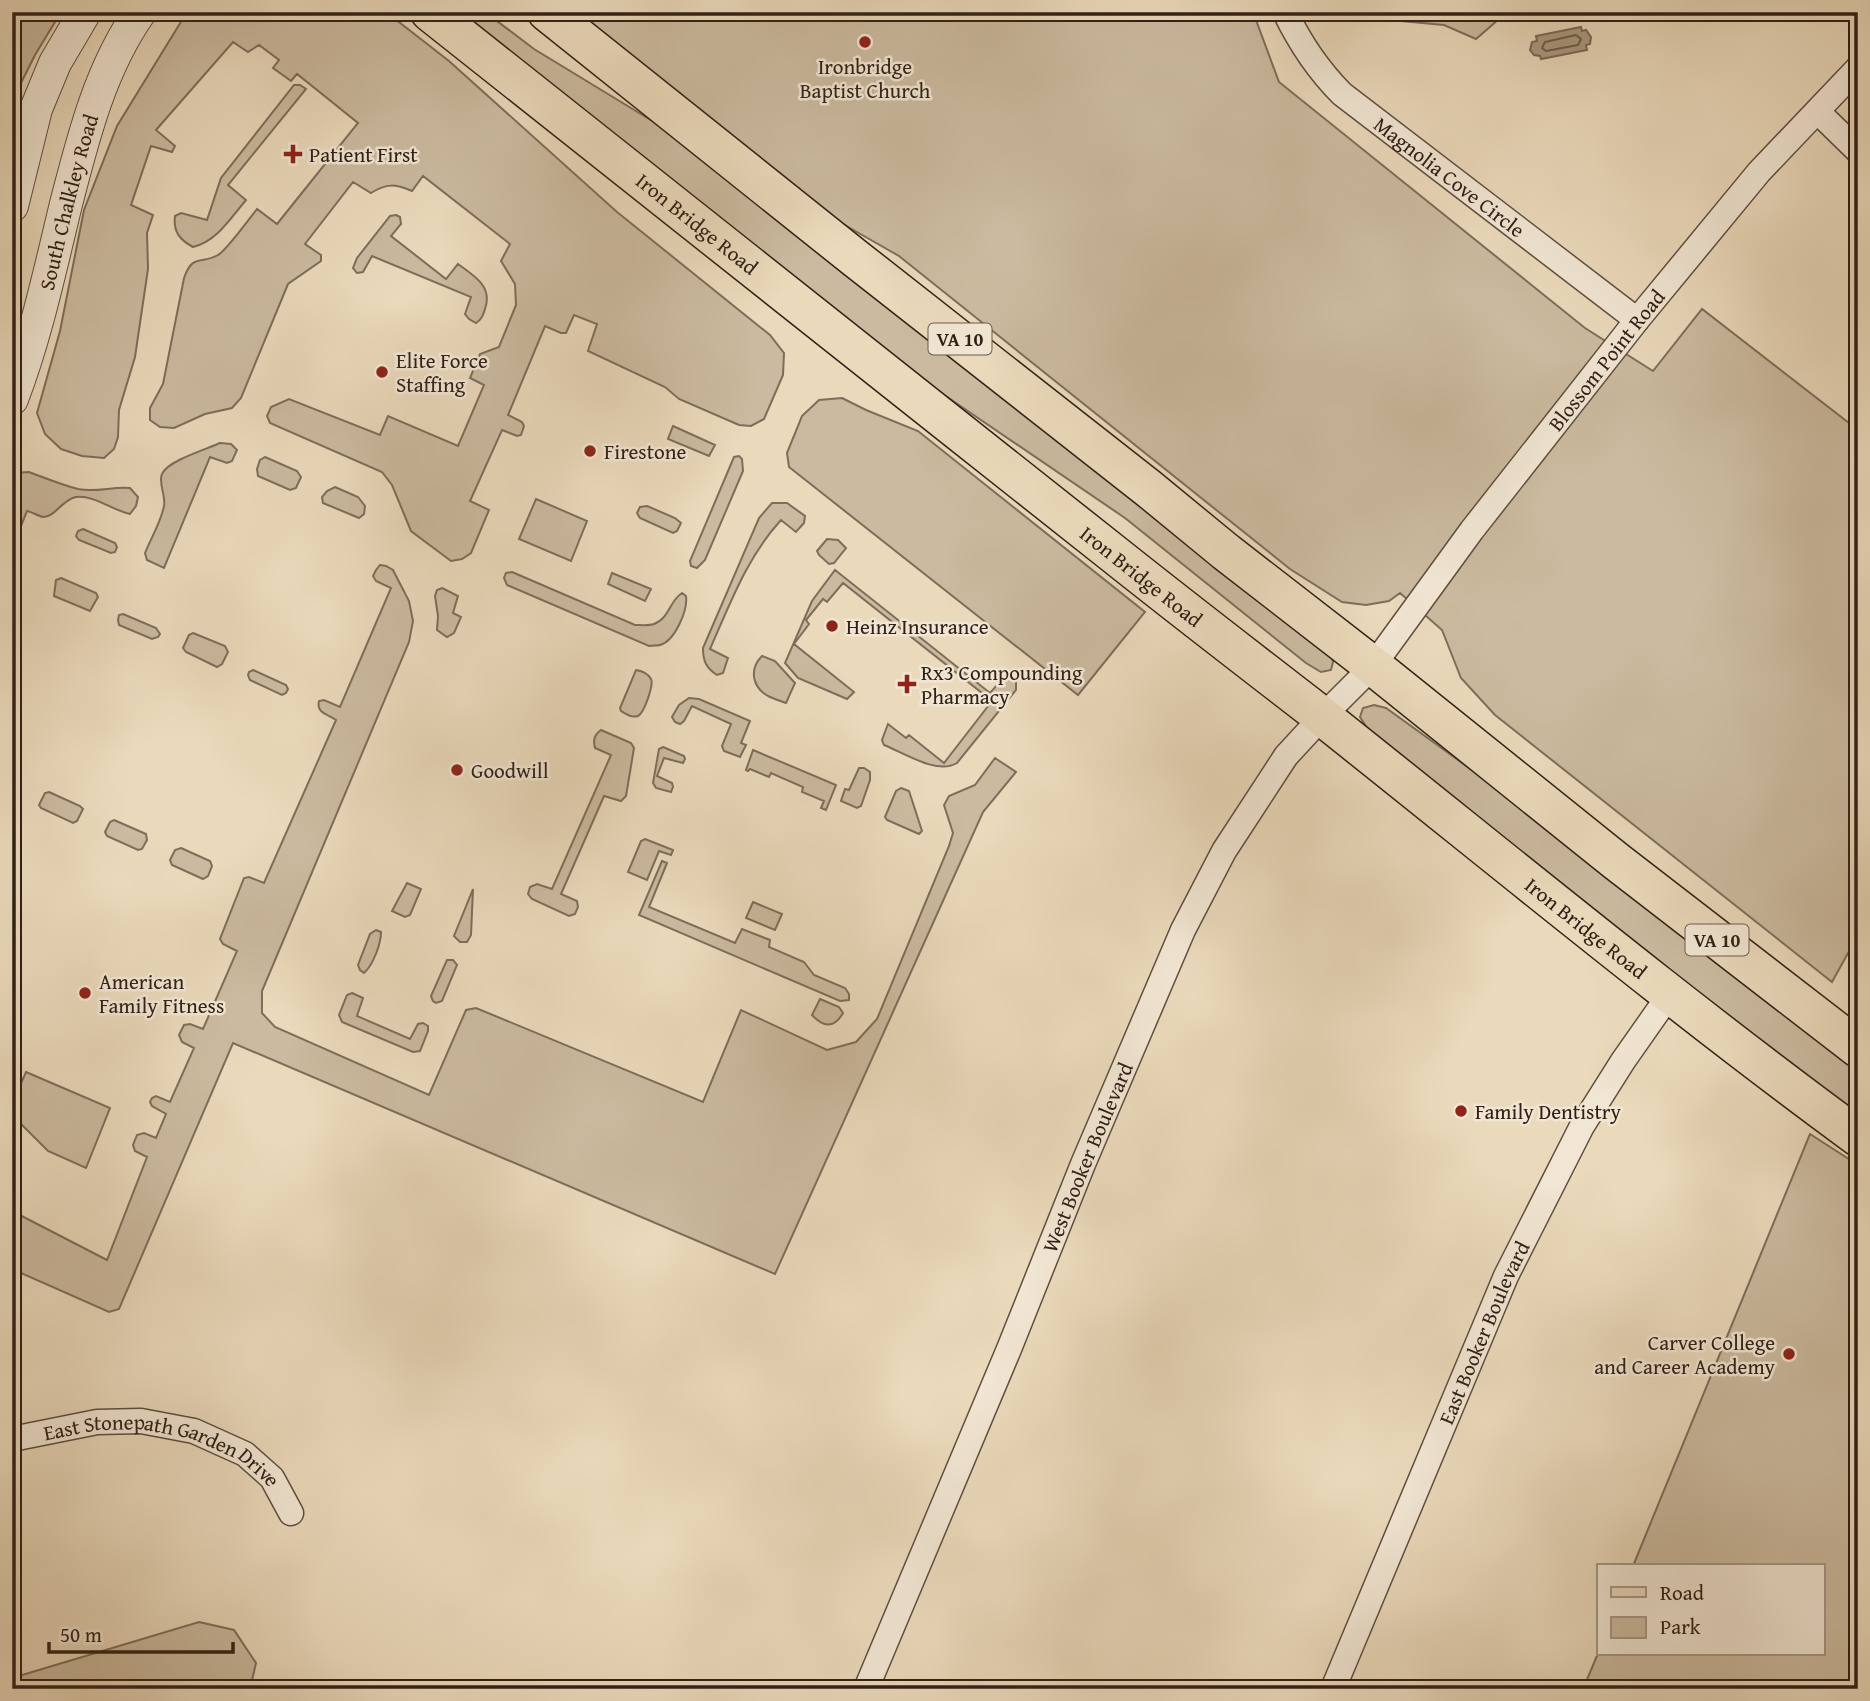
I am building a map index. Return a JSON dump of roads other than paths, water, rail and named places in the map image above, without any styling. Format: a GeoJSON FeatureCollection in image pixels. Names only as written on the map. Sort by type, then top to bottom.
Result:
{"type":"FeatureCollection","features":[{"type":"Feature","properties":{"kind":"main road","name":"Iron Bridge Road"},"geometry":{"type":"LineString","coordinates":[[430,12],[1484,848],[1858,1137]]}},
{"type":"Feature","properties":{"kind":"main road","name":"VA 10"},"geometry":{"type":"LineString","coordinates":[[547,12],[1626,869],[1858,1048]]}},
{"type":"Feature","properties":{"kind":"street"},"geometry":{"type":"LineString","coordinates":[[12,206],[36,109],[55,62],[85,12]]}},
{"type":"Feature","properties":{"kind":"street","name":"South Chalkley Road"},"geometry":{"type":"LineString","coordinates":[[12,399],[26,363],[82,139],[126,33],[140,12]]}},
{"type":"Feature","properties":{"kind":"street","name":"Magnolia Cove Circle"},"geometry":{"type":"LineString","coordinates":[[1285,12],[1324,76],[1342,94],[1637,320]]}},
{"type":"Feature","properties":{"kind":"street","name":"Blossom Point Road"},"geometry":{"type":"LineString","coordinates":[[1373,666],[1472,530],[1637,320],[1759,172],[1858,68]]}},
{"type":"Feature","properties":{"kind":"street"},"geometry":{"type":"LineString","coordinates":[[1818,112],[1858,151]]}},
{"type":"Feature","properties":{"kind":"street","name":"West Booker Boulevard"},"geometry":{"type":"LineString","coordinates":[[866,1689],[1183,930],[1224,851],[1286,756],[1373,666]]}},
{"type":"Feature","properties":{"kind":"street","name":"East Booker Boulevard"},"geometry":{"type":"LineString","coordinates":[[1333,1689],[1506,1276],[1582,1126],[1670,993]]}},
{"type":"Feature","properties":{"kind":"street","name":"East Stonepath Garden Drive"},"geometry":{"type":"LineString","coordinates":[[12,1439],[97,1422],[141,1421],[194,1431],[244,1454],[272,1478],[291,1513]]}},
{"type":"Feature","properties":{"kind":"water"},"geometry":{"type":"Polygon","coordinates":[[[1581,27],[1582,31],[1586,30],[1591,37],[1590,44],[1586,45],[1587,50],[1541,59],[1530,50],[1532,42],[1537,41],[1536,36],[1581,27]]]}},
{"type":"Feature","properties":{"kind":"place","name":"Ironbridge Baptist Church"},"geometry":{"type":"Point","coordinates":[865,42]}},
{"type":"Feature","properties":{"kind":"place","name":"Patient First"},"geometry":{"type":"Point","coordinates":[293,154]}},
{"type":"Feature","properties":{"kind":"place","name":"Elite Force Staffing"},"geometry":{"type":"Point","coordinates":[382,372]}},
{"type":"Feature","properties":{"kind":"place","name":"Firestone"},"geometry":{"type":"Point","coordinates":[590,451]}},
{"type":"Feature","properties":{"kind":"place","name":"Heinz Insurance"},"geometry":{"type":"Point","coordinates":[832,626]}},
{"type":"Feature","properties":{"kind":"place","name":"Rx3 Compounding Pharmacy"},"geometry":{"type":"Point","coordinates":[907,684]}},
{"type":"Feature","properties":{"kind":"place","name":"Goodwill"},"geometry":{"type":"Point","coordinates":[457,770]}},
{"type":"Feature","properties":{"kind":"place","name":"American Family Fitness"},"geometry":{"type":"Point","coordinates":[85,993]}},
{"type":"Feature","properties":{"kind":"place","name":"Family Dentistry"},"geometry":{"type":"Point","coordinates":[1461,1111]}},
{"type":"Feature","properties":{"kind":"place","name":"Carver College and Career Academy"},"geometry":{"type":"Point","coordinates":[1789,1354]}}]}
